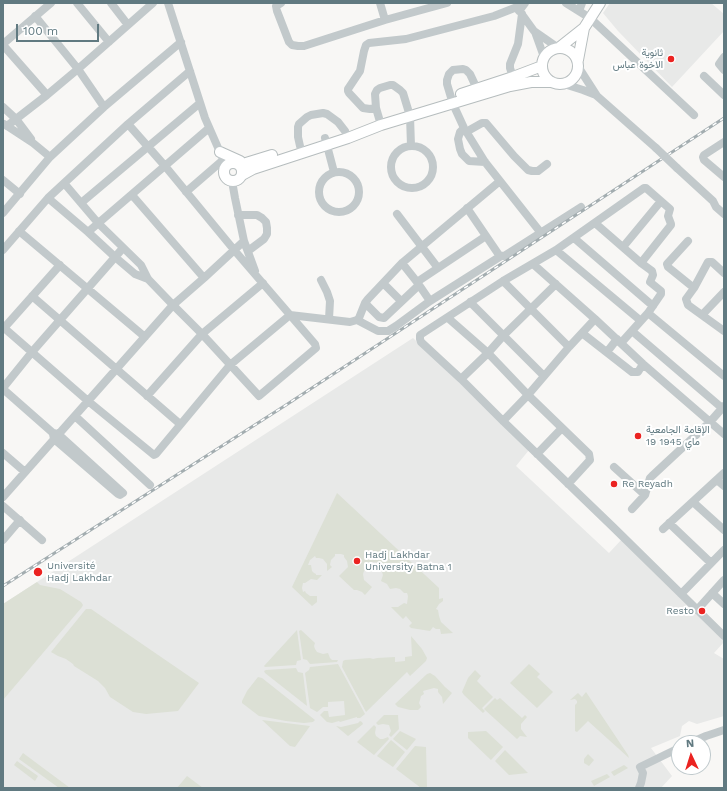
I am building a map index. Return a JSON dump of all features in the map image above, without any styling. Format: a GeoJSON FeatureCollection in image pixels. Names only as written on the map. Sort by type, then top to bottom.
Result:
{"type":"FeatureCollection","features":[{"type":"Feature","properties":{"kind":"main road"},"geometry":{"type":"LineString","coordinates":[[223,159],[225,177],[229,181],[232,181],[239,179],[242,175],[253,168],[326,141],[345,131],[380,123],[452,101],[517,84],[552,82],[564,84],[571,81],[576,75],[584,28],[600,3]]}},
{"type":"Feature","properties":{"kind":"main road"},"geometry":{"type":"LineString","coordinates":[[552,82],[543,73],[543,62],[547,52],[559,47],[584,28]]}},
{"type":"Feature","properties":{"kind":"main road"},"geometry":{"type":"LineString","coordinates":[[559,47],[573,52],[578,64]]}},
{"type":"Feature","properties":{"kind":"main road"},"geometry":{"type":"LineString","coordinates":[[452,101],[477,89],[513,77],[543,62]]}},
{"type":"Feature","properties":{"kind":"main road"},"geometry":{"type":"LineString","coordinates":[[223,159],[228,164],[233,162],[242,163],[300,146],[348,138],[380,123]]}},
{"type":"Feature","properties":{"kind":"main road"},"geometry":{"type":"LineString","coordinates":[[223,159],[233,158],[242,163]]}},
{"type":"Feature","properties":{"kind":"main road"},"geometry":{"type":"LineString","coordinates":[[242,163],[242,175]]}},
{"type":"Feature","properties":{"kind":"street"},"geometry":{"type":"LineString","coordinates":[[47,95],[3,44],[51,3]]}},
{"type":"Feature","properties":{"kind":"street"},"geometry":{"type":"LineString","coordinates":[[77,3],[109,42]]}},
{"type":"Feature","properties":{"kind":"street"},"geometry":{"type":"LineString","coordinates":[[111,3],[128,25]]}},
{"type":"Feature","properties":{"kind":"street"},"geometry":{"type":"LineString","coordinates":[[50,158],[33,143],[5,125],[16,119],[78,70],[153,3]]}},
{"type":"Feature","properties":{"kind":"street"},"geometry":{"type":"LineString","coordinates":[[168,3],[209,128],[223,159],[186,192]]}},
{"type":"Feature","properties":{"kind":"street"},"geometry":{"type":"LineString","coordinates":[[281,3],[276,6],[277,11],[289,42],[295,46],[304,46],[385,20],[447,3]]}},
{"type":"Feature","properties":{"kind":"street"},"geometry":{"type":"LineString","coordinates":[[380,3],[385,20]]}},
{"type":"Feature","properties":{"kind":"street"},"geometry":{"type":"LineString","coordinates":[[376,108],[363,108],[348,91],[360,70],[366,45],[369,43],[406,40],[518,9],[525,3]]}},
{"type":"Feature","properties":{"kind":"street"},"geometry":{"type":"LineString","coordinates":[[566,3],[590,18],[694,115]]}},
{"type":"Feature","properties":{"kind":"street"},"geometry":{"type":"LineString","coordinates":[[579,11],[582,3]]}},
{"type":"Feature","properties":{"kind":"street"},"geometry":{"type":"LineString","coordinates":[[518,9],[534,31],[543,62]]}},
{"type":"Feature","properties":{"kind":"street"},"geometry":{"type":"LineString","coordinates":[[513,77],[510,64],[518,44],[518,9]]}},
{"type":"Feature","properties":{"kind":"street"},"geometry":{"type":"LineString","coordinates":[[35,16],[78,70],[104,106]]}},
{"type":"Feature","properties":{"kind":"street"},"geometry":{"type":"LineString","coordinates":[[534,31],[559,47]]}},
{"type":"Feature","properties":{"kind":"street"},"geometry":{"type":"LineString","coordinates":[[3,213],[50,158],[104,106],[181,42]]}},
{"type":"Feature","properties":{"kind":"street"},"geometry":{"type":"LineString","coordinates":[[724,57],[719,64],[724,70]]}},
{"type":"Feature","properties":{"kind":"street"},"geometry":{"type":"LineString","coordinates":[[578,64],[597,96],[656,148],[713,201],[716,207],[724,214]]}},
{"type":"Feature","properties":{"kind":"street"},"geometry":{"type":"LineString","coordinates":[[477,89],[468,71],[463,69],[453,70],[449,74],[447,80],[452,101],[465,130],[485,162],[541,233]]}},
{"type":"Feature","properties":{"kind":"street"},"geometry":{"type":"LineString","coordinates":[[3,250],[48,198],[128,124],[190,70]]}},
{"type":"Feature","properties":{"kind":"street"},"geometry":{"type":"LineString","coordinates":[[704,76],[724,94]]}},
{"type":"Feature","properties":{"kind":"street"},"geometry":{"type":"LineString","coordinates":[[564,84],[597,96]]}},
{"type":"Feature","properties":{"kind":"street"},"geometry":{"type":"LineString","coordinates":[[380,123],[376,108],[375,94],[380,88],[390,85],[396,87],[403,93],[409,114],[411,146]]}},
{"type":"Feature","properties":{"kind":"street"},"geometry":{"type":"LineString","coordinates":[[81,204],[200,102]]}},
{"type":"Feature","properties":{"kind":"street"},"geometry":{"type":"LineString","coordinates":[[3,107],[16,119],[33,143]]}},
{"type":"Feature","properties":{"kind":"street"},"geometry":{"type":"LineString","coordinates":[[300,146],[298,137],[299,124],[311,115],[323,113],[327,114],[338,122],[345,131]]}},
{"type":"Feature","properties":{"kind":"street"},"geometry":{"type":"LineString","coordinates":[[485,162],[470,161],[462,154],[458,139],[460,132],[482,123],[486,123],[528,170],[532,172],[538,171],[546,164]]}},
{"type":"Feature","properties":{"kind":"street"},"geometry":{"type":"LineString","coordinates":[[64,183],[98,223],[141,265],[148,279],[202,334],[259,396],[316,348],[315,344],[128,124]]}},
{"type":"Feature","properties":{"kind":"street"},"geometry":{"type":"LineString","coordinates":[[88,232],[209,128]]}},
{"type":"Feature","properties":{"kind":"street"},"geometry":{"type":"LineString","coordinates":[[326,141],[334,172]]}},
{"type":"Feature","properties":{"kind":"street"},"geometry":{"type":"LineString","coordinates":[[724,142],[703,157],[704,160],[724,177]]}},
{"type":"Feature","properties":{"kind":"street"},"geometry":{"type":"LineString","coordinates":[[411,146],[420,148],[427,152],[433,164],[432,173],[428,180],[421,186],[413,188],[404,187],[397,182],[392,175],[391,166],[393,158],[399,151],[411,146]]}},
{"type":"Feature","properties":{"kind":"street"},"geometry":{"type":"LineString","coordinates":[[334,172],[342,172],[350,175],[356,181],[359,189],[355,205],[344,212],[336,212],[328,209],[322,203],[319,195],[319,187],[321,183],[326,176],[334,172]]}},
{"type":"Feature","properties":{"kind":"street"},"geometry":{"type":"LineString","coordinates":[[3,180],[20,194]]}},
{"type":"Feature","properties":{"kind":"street"},"geometry":{"type":"LineString","coordinates":[[232,181],[244,241],[256,275]]}},
{"type":"Feature","properties":{"kind":"street"},"geometry":{"type":"LineString","coordinates":[[60,265],[3,327],[88,401],[154,455],[230,365],[290,315],[350,322],[357,320],[365,303],[402,262],[500,181]]}},
{"type":"Feature","properties":{"kind":"street"},"geometry":{"type":"LineString","coordinates":[[641,263],[671,226],[668,216],[670,209],[646,188],[556,250],[503,281],[420,335],[420,339],[421,342],[613,526],[724,636]]}},
{"type":"Feature","properties":{"kind":"street"},"geometry":{"type":"LineString","coordinates":[[132,195],[204,278]]}},
{"type":"Feature","properties":{"kind":"street"},"geometry":{"type":"LineString","coordinates":[[48,198],[135,274],[148,279]]}},
{"type":"Feature","properties":{"kind":"street"},"geometry":{"type":"LineString","coordinates":[[623,247],[661,201]]}},
{"type":"Feature","properties":{"kind":"street"},"geometry":{"type":"LineString","coordinates":[[713,201],[724,207]]}},
{"type":"Feature","properties":{"kind":"street"},"geometry":{"type":"LineString","coordinates":[[357,320],[378,331],[388,331],[430,301],[581,207]]}},
{"type":"Feature","properties":{"kind":"street"},"geometry":{"type":"LineString","coordinates":[[467,208],[501,256]]}},
{"type":"Feature","properties":{"kind":"street"},"geometry":{"type":"LineString","coordinates":[[396,214],[438,268]]}},
{"type":"Feature","properties":{"kind":"street"},"geometry":{"type":"LineString","coordinates":[[238,215],[257,215],[266,222],[267,234],[264,239],[248,251]]}},
{"type":"Feature","properties":{"kind":"street"},"geometry":{"type":"LineString","coordinates":[[595,223],[652,271],[653,275],[650,282],[661,291],[661,294],[648,313],[632,331],[607,352]]}},
{"type":"Feature","properties":{"kind":"street"},"geometry":{"type":"LineString","coordinates":[[19,231],[145,337]]}},
{"type":"Feature","properties":{"kind":"street"},"geometry":{"type":"LineString","coordinates":[[365,303],[379,317],[384,318],[418,283],[486,236]]}},
{"type":"Feature","properties":{"kind":"street"},"geometry":{"type":"LineString","coordinates":[[574,238],[653,306]]}},
{"type":"Feature","properties":{"kind":"street"},"geometry":{"type":"LineString","coordinates":[[3,497],[55,435],[75,416],[173,305],[235,251],[244,241]]}},
{"type":"Feature","properties":{"kind":"street"},"geometry":{"type":"LineString","coordinates":[[688,241],[667,264],[667,266],[694,288]]}},
{"type":"Feature","properties":{"kind":"street"},"geometry":{"type":"LineString","coordinates":[[55,435],[123,492],[120,495],[118,494],[3,388],[32,352],[123,248]]}},
{"type":"Feature","properties":{"kind":"street"},"geometry":{"type":"LineString","coordinates":[[556,250],[640,321]]}},
{"type":"Feature","properties":{"kind":"street"},"geometry":{"type":"LineString","coordinates":[[402,262],[430,301]]}},
{"type":"Feature","properties":{"kind":"street"},"geometry":{"type":"LineString","coordinates":[[724,273],[712,262],[708,262],[694,288],[686,299],[688,305],[724,331]]}},
{"type":"Feature","properties":{"kind":"street"},"geometry":{"type":"LineString","coordinates":[[533,264],[643,364],[724,434]]}},
{"type":"Feature","properties":{"kind":"street"},"geometry":{"type":"LineString","coordinates":[[321,280],[330,301],[329,319]]}},
{"type":"Feature","properties":{"kind":"street"},"geometry":{"type":"LineString","coordinates":[[503,281],[569,347]]}},
{"type":"Feature","properties":{"kind":"street"},"geometry":{"type":"LineString","coordinates":[[383,283],[401,301]]}},
{"type":"Feature","properties":{"kind":"street"},"geometry":{"type":"LineString","coordinates":[[147,396],[202,334],[263,284]]}},
{"type":"Feature","properties":{"kind":"street"},"geometry":{"type":"LineString","coordinates":[[461,379],[556,284]]}},
{"type":"Feature","properties":{"kind":"street"},"geometry":{"type":"LineString","coordinates":[[702,315],[724,292]]}},
{"type":"Feature","properties":{"kind":"street"},"geometry":{"type":"LineString","coordinates":[[32,296],[180,424]]}},
{"type":"Feature","properties":{"kind":"street"},"geometry":{"type":"LineString","coordinates":[[470,302],[544,376]]}},
{"type":"Feature","properties":{"kind":"street"},"geometry":{"type":"LineString","coordinates":[[648,313],[724,376]]}},
{"type":"Feature","properties":{"kind":"street"},"geometry":{"type":"LineString","coordinates":[[448,318],[488,353],[528,395],[589,454],[590,460],[568,484]]}},
{"type":"Feature","properties":{"kind":"street"},"geometry":{"type":"LineString","coordinates":[[503,421],[595,319]]}},
{"type":"Feature","properties":{"kind":"street"},"geometry":{"type":"LineString","coordinates":[[632,331],[723,407],[710,422],[652,476],[645,495],[632,510]]}},
{"type":"Feature","properties":{"kind":"street"},"geometry":{"type":"LineString","coordinates":[[582,333],[632,372],[638,372],[643,364]]}},
{"type":"Feature","properties":{"kind":"street"},"geometry":{"type":"LineString","coordinates":[[75,416],[150,485]]}},
{"type":"Feature","properties":{"kind":"street"},"geometry":{"type":"LineString","coordinates":[[537,454],[562,428]]}},
{"type":"Feature","properties":{"kind":"street"},"geometry":{"type":"LineString","coordinates":[[3,453],[25,472]]}},
{"type":"Feature","properties":{"kind":"street"},"geometry":{"type":"LineString","coordinates":[[614,468],[645,495]]}},
{"type":"Feature","properties":{"kind":"street"},"geometry":{"type":"LineString","coordinates":[[711,563],[666,526],[724,473]]}},
{"type":"Feature","properties":{"kind":"street"},"geometry":{"type":"LineString","coordinates":[[717,480],[724,486]]}},
{"type":"Feature","properties":{"kind":"street"},"geometry":{"type":"LineString","coordinates":[[693,502],[724,530]]}},
{"type":"Feature","properties":{"kind":"street"},"geometry":{"type":"LineString","coordinates":[[3,506],[42,540]]}},
{"type":"Feature","properties":{"kind":"street"},"geometry":{"type":"LineString","coordinates":[[3,540],[20,520]]}},
{"type":"Feature","properties":{"kind":"street"},"geometry":{"type":"LineString","coordinates":[[681,594],[724,550]]}},
{"type":"Feature","properties":{"kind":"street"},"geometry":{"type":"LineString","coordinates":[[697,610],[724,580]]}},
{"type":"Feature","properties":{"kind":"street"},"geometry":{"type":"LineString","coordinates":[[712,592],[724,604]]}},
{"type":"Feature","properties":{"kind":"street"},"geometry":{"type":"LineString","coordinates":[[709,735],[724,730]]}},
{"type":"Feature","properties":{"kind":"street"},"geometry":{"type":"LineString","coordinates":[[639,788],[643,773],[640,767],[671,752]]}},
{"type":"Feature","properties":{"kind":"shaded area","name":"ثانوية الاخوة عباس"},"geometry":{"type":"Polygon","coordinates":[[[610,3],[711,3],[724,14],[724,31],[672,87],[618,31],[603,13],[610,3]]]}},
{"type":"Feature","properties":{"kind":"shaded area","name":"Hadj Lakhdar University Batna 1"},"geometry":{"type":"Polygon","coordinates":[[[413,338],[529,450],[516,466],[609,553],[622,539],[724,637],[724,642],[714,653],[724,659],[724,716],[697,724],[689,721],[682,726],[680,735],[671,735],[671,740],[651,748],[672,776],[661,788],[3,788],[3,604],[413,338]]]}},
{"type":"Feature","properties":{"kind":"shaded area"},"geometry":{"type":"Polygon","coordinates":[[[337,493],[439,588],[439,599],[443,598],[443,601],[436,609],[438,610],[441,622],[453,633],[441,634],[440,629],[433,627],[430,631],[411,628],[409,626],[412,623],[406,616],[403,619],[391,607],[398,607],[404,603],[407,604],[407,593],[404,593],[400,589],[396,588],[390,589],[387,584],[381,581],[383,575],[378,567],[379,563],[367,563],[368,566],[363,574],[364,580],[372,587],[365,595],[362,592],[354,590],[339,576],[348,567],[344,555],[341,554],[335,554],[331,560],[330,565],[332,567],[327,571],[327,564],[323,559],[316,558],[315,556],[310,560],[308,565],[311,565],[312,571],[316,575],[322,575],[317,580],[311,579],[303,583],[303,592],[305,591],[310,596],[317,596],[317,602],[312,606],[292,587],[337,493]]]}},
{"type":"Feature","properties":{"kind":"shaded area"},"geometry":{"type":"Polygon","coordinates":[[[37,582],[40,585],[60,589],[81,602],[83,605],[3,700],[3,604],[37,582]]]}},
{"type":"Feature","properties":{"kind":"shaded area"},"geometry":{"type":"Polygon","coordinates":[[[86,609],[91,609],[199,683],[178,711],[146,714],[133,712],[110,697],[105,688],[98,681],[74,666],[66,659],[51,652],[86,609]]]}},
{"type":"Feature","properties":{"kind":"shaded area"},"geometry":{"type":"Polygon","coordinates":[[[297,630],[301,660],[297,661],[296,665],[265,667],[264,666],[297,630]]]}},
{"type":"Feature","properties":{"kind":"shaded area"},"geometry":{"type":"Polygon","coordinates":[[[301,630],[315,643],[314,646],[317,652],[323,654],[328,653],[332,660],[338,660],[337,662],[310,664],[307,660],[303,659],[299,631],[301,630]]]}},
{"type":"Feature","properties":{"kind":"shaded area"},"geometry":{"type":"Polygon","coordinates":[[[411,636],[422,649],[427,658],[426,661],[410,676],[407,672],[366,712],[342,667],[343,661],[395,657],[395,662],[405,661],[405,657],[412,656],[411,636]]]}},
{"type":"Feature","properties":{"kind":"shaded area"},"geometry":{"type":"Polygon","coordinates":[[[338,664],[365,714],[360,718],[357,717],[332,723],[327,722],[320,715],[324,711],[328,711],[329,717],[345,715],[344,701],[328,702],[328,707],[323,707],[317,712],[310,708],[305,673],[310,667],[338,664]]]}},
{"type":"Feature","properties":{"kind":"shaded area"},"geometry":{"type":"Polygon","coordinates":[[[529,664],[540,674],[537,677],[553,692],[537,708],[510,683],[529,664]]]}},
{"type":"Feature","properties":{"kind":"shaded area"},"geometry":{"type":"Polygon","coordinates":[[[296,668],[298,672],[303,673],[307,706],[264,671],[296,668]]]}},
{"type":"Feature","properties":{"kind":"shaded area"},"geometry":{"type":"Polygon","coordinates":[[[475,670],[481,676],[477,681],[493,697],[482,708],[485,711],[483,713],[462,692],[468,678],[475,670]]]}},
{"type":"Feature","properties":{"kind":"shaded area"},"geometry":{"type":"Polygon","coordinates":[[[430,673],[452,693],[443,704],[442,697],[438,692],[438,689],[434,688],[423,691],[424,694],[421,696],[419,703],[421,707],[418,710],[398,707],[395,704],[427,674],[430,673]]]}},
{"type":"Feature","properties":{"kind":"shaded area"},"geometry":{"type":"Polygon","coordinates":[[[258,677],[262,678],[315,720],[313,722],[304,723],[259,716],[242,703],[247,691],[258,677]]]}},
{"type":"Feature","properties":{"kind":"shaded area"},"geometry":{"type":"Polygon","coordinates":[[[586,692],[629,758],[588,721],[577,732],[575,731],[575,705],[577,701],[575,699],[570,700],[578,693],[582,697],[586,692]]]}},
{"type":"Feature","properties":{"kind":"shaded area"},"geometry":{"type":"Polygon","coordinates":[[[495,698],[497,700],[500,698],[522,718],[525,715],[527,717],[521,724],[521,729],[527,737],[520,736],[517,739],[484,709],[495,698]]]}},
{"type":"Feature","properties":{"kind":"shaded area"},"geometry":{"type":"Polygon","coordinates":[[[384,715],[398,715],[399,729],[391,737],[389,735],[391,731],[389,725],[378,725],[376,723],[384,715]]]}},
{"type":"Feature","properties":{"kind":"shaded area"},"geometry":{"type":"Polygon","coordinates":[[[262,720],[310,726],[295,747],[290,746],[262,720]]]}},
{"type":"Feature","properties":{"kind":"shaded area"},"geometry":{"type":"Polygon","coordinates":[[[360,721],[363,724],[348,736],[336,726],[341,727],[358,723],[360,721]]]}},
{"type":"Feature","properties":{"kind":"shaded area"},"geometry":{"type":"Polygon","coordinates":[[[374,725],[376,727],[376,736],[380,739],[388,737],[389,739],[374,755],[357,742],[374,725]]]}},
{"type":"Feature","properties":{"kind":"shaded area"},"geometry":{"type":"Polygon","coordinates":[[[400,731],[416,739],[407,750],[393,739],[400,731]]]}},
{"type":"Feature","properties":{"kind":"shaded area"},"geometry":{"type":"Polygon","coordinates":[[[486,731],[503,747],[491,760],[468,738],[468,732],[486,731]]]}},
{"type":"Feature","properties":{"kind":"shaded area"},"geometry":{"type":"Polygon","coordinates":[[[391,740],[405,752],[393,767],[377,756],[391,740]]]}},
{"type":"Feature","properties":{"kind":"shaded area"},"geometry":{"type":"Polygon","coordinates":[[[415,746],[426,747],[427,788],[421,788],[396,769],[415,746]]]}},
{"type":"Feature","properties":{"kind":"shaded area"},"geometry":{"type":"Polygon","coordinates":[[[505,750],[528,773],[509,775],[495,761],[505,750]]]}},
{"type":"Feature","properties":{"kind":"shaded area"},"geometry":{"type":"Polygon","coordinates":[[[23,753],[70,788],[59,788],[19,759],[23,753]]]}},
{"type":"Feature","properties":{"kind":"shaded area"},"geometry":{"type":"Polygon","coordinates":[[[588,754],[594,760],[589,766],[584,763],[584,759],[588,754]]]}},
{"type":"Feature","properties":{"kind":"shaded area"},"geometry":{"type":"Polygon","coordinates":[[[17,761],[38,776],[35,781],[14,765],[17,761]]]}},
{"type":"Feature","properties":{"kind":"shaded area"},"geometry":{"type":"Polygon","coordinates":[[[624,765],[628,768],[614,776],[611,772],[624,765]]]}},
{"type":"Feature","properties":{"kind":"shaded area"},"geometry":{"type":"Polygon","coordinates":[[[607,774],[610,777],[594,786],[591,781],[607,774]]]}},
{"type":"Feature","properties":{"kind":"shaded area"},"geometry":{"type":"Polygon","coordinates":[[[187,776],[203,788],[177,788],[187,776]]]}},
{"type":"Feature","properties":{"kind":"railway"},"geometry":{"type":"LineString","coordinates":[[3,586],[286,405],[724,118]]}},
{"type":"Feature","properties":{"kind":"place","name":"ثانوية الاخوة عباس"},"geometry":{"type":"Point","coordinates":[671,59]}},
{"type":"Feature","properties":{"kind":"place","name":"الإقامة الجامعية 19 ماي 1945"},"geometry":{"type":"Point","coordinates":[638,436]}},
{"type":"Feature","properties":{"kind":"place","name":"Re Reyadh"},"geometry":{"type":"Point","coordinates":[614,484]}},
{"type":"Feature","properties":{"kind":"place","name":"Hadj Lakhdar University Batna 1"},"geometry":{"type":"Point","coordinates":[357,561]}},
{"type":"Feature","properties":{"kind":"place","name":"Université Hadj Lakhdar"},"geometry":{"type":"Point","coordinates":[38,572]}},
{"type":"Feature","properties":{"kind":"place","name":"Resto"},"geometry":{"type":"Point","coordinates":[702,611]}}]}
